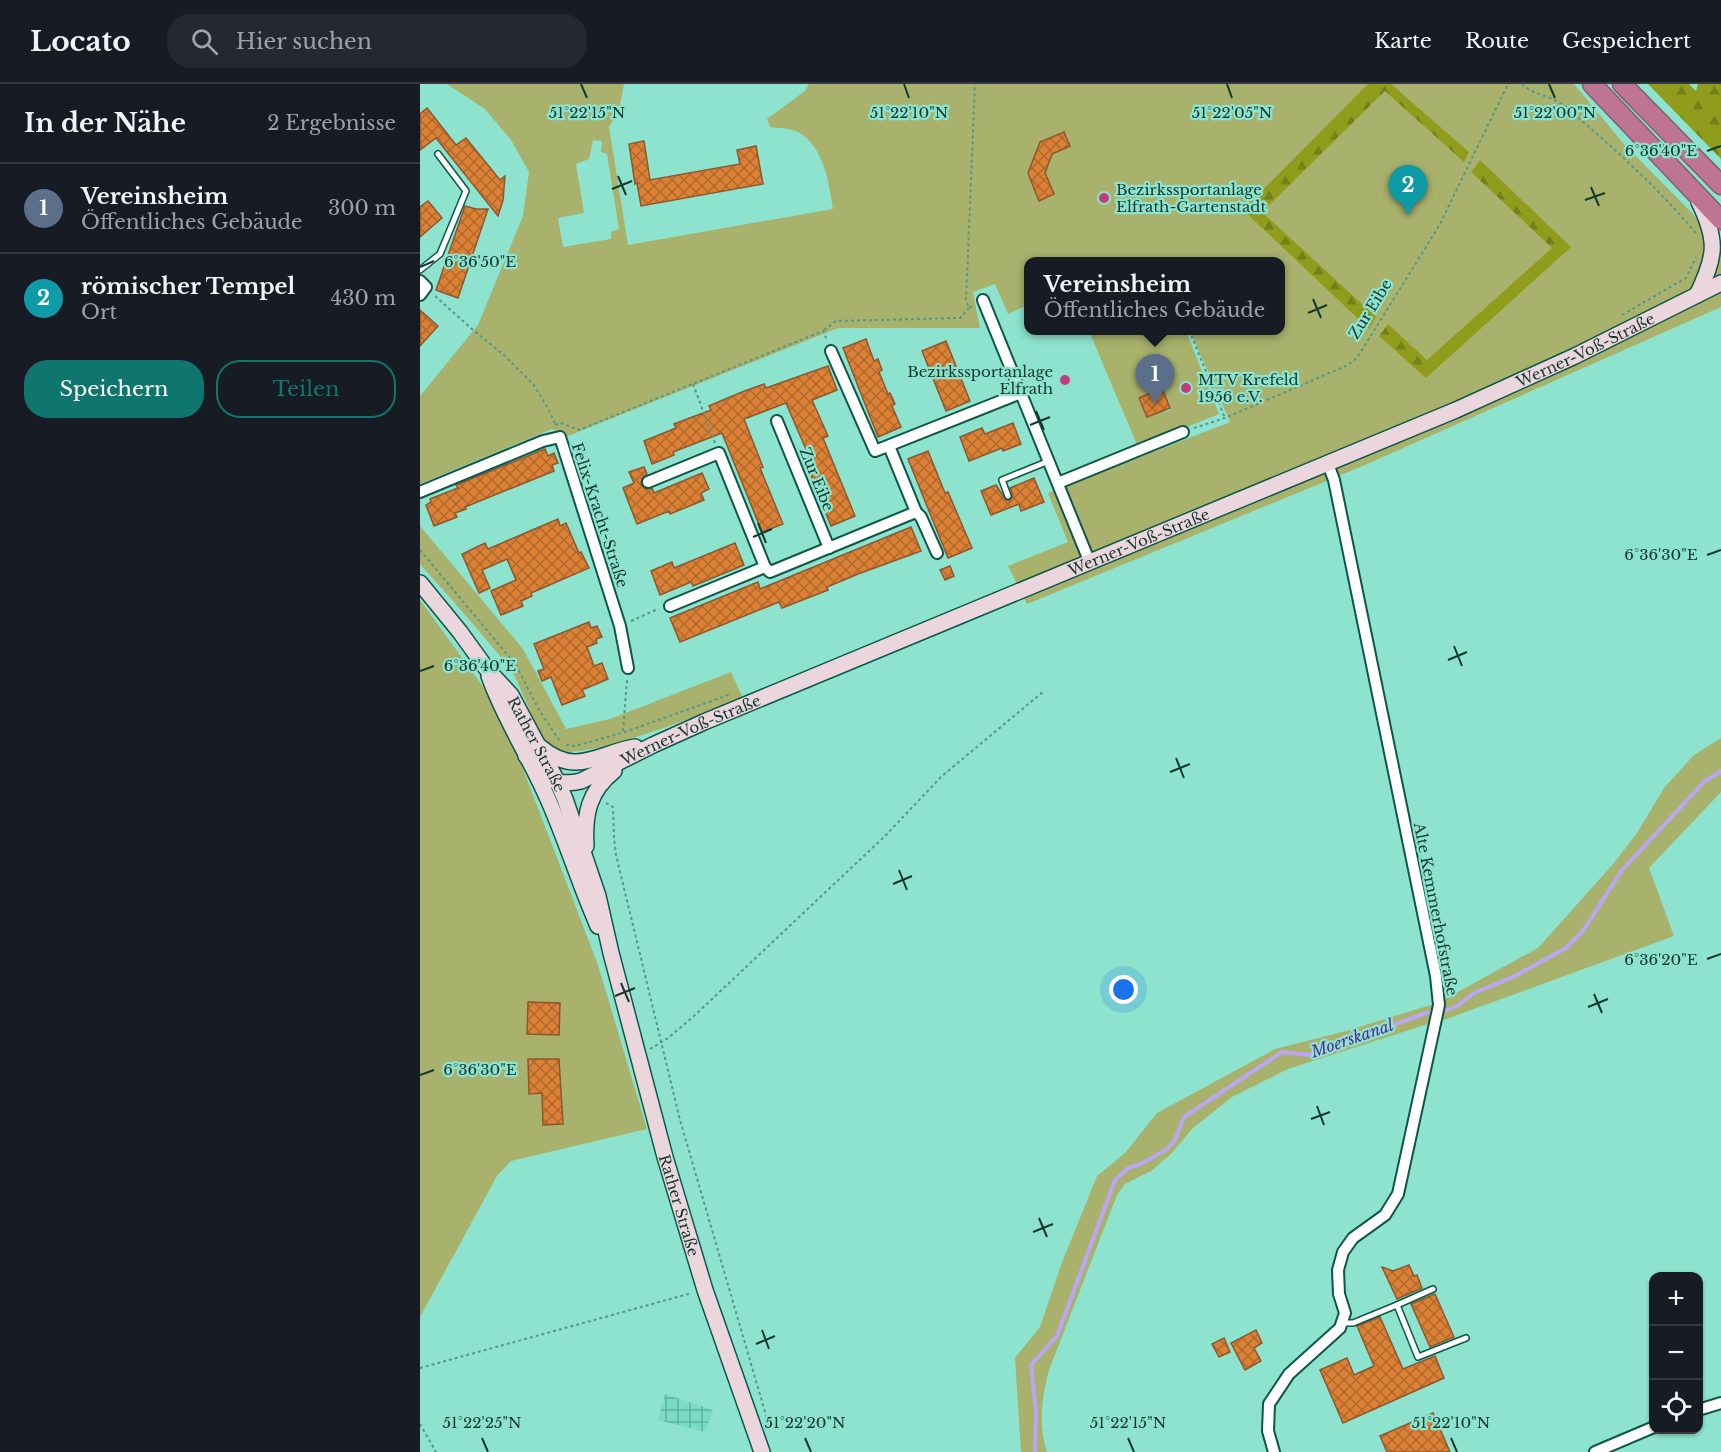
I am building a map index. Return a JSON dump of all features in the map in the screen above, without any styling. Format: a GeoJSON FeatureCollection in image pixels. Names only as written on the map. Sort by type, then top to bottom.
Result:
{"type":"FeatureCollection","features":[{"type":"Feature","properties":{"kind":"highway"},"geometry":{"type":"LineString","coordinates":[[1592,84],[1721,220]]}},
{"type":"Feature","properties":{"kind":"highway"},"geometry":{"type":"LineString","coordinates":[[1622,84],[1721,185]]}},
{"type":"Feature","properties":{"kind":"main road"},"geometry":{"type":"LineString","coordinates":[[1696,194],[1709,224],[1713,244],[1710,267],[1697,295]]}},
{"type":"Feature","properties":{"kind":"main road","name":"Werner-Voß-Straße"},"geometry":{"type":"LineString","coordinates":[[554,780],[581,781],[653,745],[1328,464],[1546,370],[1721,284]]}},
{"type":"Feature","properties":{"kind":"main road","name":"Rather Straße"},"geometry":{"type":"LineString","coordinates":[[420,583],[486,668],[497,699],[532,750],[547,797],[610,953]]}},
{"type":"Feature","properties":{"kind":"main road"},"geometry":{"type":"LineString","coordinates":[[532,750],[554,780],[560,768],[626,749],[653,745]]}},
{"type":"Feature","properties":{"kind":"main road","name":"Rather Straße"},"geometry":{"type":"LineString","coordinates":[[587,861],[585,833],[589,805],[593,796],[603,780],[653,745]]}},
{"type":"Feature","properties":{"kind":"main road"},"geometry":{"type":"LineString","coordinates":[[532,750],[574,764]]}},
{"type":"Feature","properties":{"kind":"main road","name":"Rather Straße"},"geometry":{"type":"LineString","coordinates":[[547,797],[554,780]]}},
{"type":"Feature","properties":{"kind":"main road","name":"Rather Straße"},"geometry":{"type":"LineString","coordinates":[[554,780],[587,861],[598,896],[610,953],[632,1027],[637,1055],[665,1157],[705,1290],[762,1452]]}},
{"type":"Feature","properties":{"kind":"street"},"geometry":{"type":"LineString","coordinates":[[983,300],[1090,562]]}},
{"type":"Feature","properties":{"kind":"street"},"geometry":{"type":"LineString","coordinates":[[831,351],[875,452],[1021,393]]}},
{"type":"Feature","properties":{"kind":"street","name":"Zur Eibe"},"geometry":{"type":"LineString","coordinates":[[777,420],[829,548]]}},
{"type":"Feature","properties":{"kind":"street"},"geometry":{"type":"LineString","coordinates":[[1058,483],[1183,432]]}},
{"type":"Feature","properties":{"kind":"street","name":"Felix-Kracht-Straße"},"geometry":{"type":"LineString","coordinates":[[420,492],[543,441],[560,437],[620,626],[628,668]]}},
{"type":"Feature","properties":{"kind":"street"},"geometry":{"type":"LineString","coordinates":[[889,446],[916,512],[921,517],[937,553]]}},
{"type":"Feature","properties":{"kind":"street"},"geometry":{"type":"LineString","coordinates":[[648,482],[719,453],[765,567],[770,572],[916,512]]}},
{"type":"Feature","properties":{"kind":"street","name":"Alte Kemmerhofstraße"},"geometry":{"type":"LineString","coordinates":[[1328,464],[1334,480],[1436,976],[1439,1005],[1398,1194],[1385,1215],[1353,1238],[1343,1252],[1338,1270],[1339,1294],[1345,1313],[1342,1323]]}},
{"type":"Feature","properties":{"kind":"street"},"geometry":{"type":"LineString","coordinates":[[670,606],[765,567]]}},
{"type":"Feature","properties":{"kind":"street"},"geometry":{"type":"LineString","coordinates":[[1274,1452],[1268,1431],[1269,1404],[1289,1374],[1340,1328],[1342,1323]]}},
{"type":"Feature","properties":{"kind":"street"},"geometry":{"type":"LineString","coordinates":[[1703,1408],[1721,1403]]}},
{"type":"Feature","properties":{"kind":"street"},"geometry":{"type":"LineString","coordinates":[[1595,1452],[1649,1429]]}},
{"type":"Feature","properties":{"kind":"lane"},"geometry":{"type":"LineString","coordinates":[[420,270],[440,254],[465,191],[438,154]]}},
{"type":"Feature","properties":{"kind":"lane"},"geometry":{"type":"LineString","coordinates":[[1008,496],[1002,480],[1048,461]]}},
{"type":"Feature","properties":{"kind":"lane"},"geometry":{"type":"LineString","coordinates":[[1342,1323],[1353,1323],[1433,1289]]}},
{"type":"Feature","properties":{"kind":"lane"},"geometry":{"type":"LineString","coordinates":[[1397,1305],[1418,1357],[1466,1338]]}},
{"type":"Feature","properties":{"kind":"path"},"geometry":{"type":"LineString","coordinates":[[969,308],[966,301],[966,259],[975,84]]}},
{"type":"Feature","properties":{"kind":"path","name":"Zur Eibe"},"geometry":{"type":"LineString","coordinates":[[1183,432],[1225,418],[1347,365],[1357,358],[1439,226],[1508,84]]}},
{"type":"Feature","properties":{"kind":"path"},"geometry":{"type":"LineString","coordinates":[[1522,84],[1537,95],[1560,103],[1623,157],[1686,221],[1699,238]]}},
{"type":"Feature","properties":{"kind":"path"},"geometry":{"type":"LineString","coordinates":[[1616,319],[1686,278],[1697,255]]}},
{"type":"Feature","properties":{"kind":"path"},"geometry":{"type":"LineString","coordinates":[[422,288],[504,355],[533,384],[548,408],[560,437]]}},
{"type":"Feature","properties":{"kind":"path"},"geometry":{"type":"LineString","coordinates":[[555,425],[561,423],[579,430],[823,331],[836,321],[960,318],[969,308],[983,300]]}},
{"type":"Feature","properties":{"kind":"path"},"geometry":{"type":"LineString","coordinates":[[823,331],[831,351]]}},
{"type":"Feature","properties":{"kind":"path"},"geometry":{"type":"LineString","coordinates":[[1192,335],[1225,418]]}},
{"type":"Feature","properties":{"kind":"path"},"geometry":{"type":"LineString","coordinates":[[693,384],[719,453]]}},
{"type":"Feature","properties":{"kind":"path"},"geometry":{"type":"LineString","coordinates":[[420,550],[516,665],[539,710],[559,742],[566,746],[575,746],[622,733],[731,694]]}},
{"type":"Feature","properties":{"kind":"path"},"geometry":{"type":"LineString","coordinates":[[620,626],[670,606]]}},
{"type":"Feature","properties":{"kind":"path"},"geometry":{"type":"LineString","coordinates":[[626,749],[622,733],[628,668]]}},
{"type":"Feature","properties":{"kind":"path"},"geometry":{"type":"LineString","coordinates":[[637,1055],[660,1043],[693,1017],[884,837],[942,776],[1044,690]]}},
{"type":"Feature","properties":{"kind":"path"},"geometry":{"type":"LineString","coordinates":[[593,796],[613,807],[616,855],[660,1043],[718,1255],[771,1431]]}},
{"type":"Feature","properties":{"kind":"path"},"geometry":{"type":"LineString","coordinates":[[420,1368],[705,1290]]}},
{"type":"Feature","properties":{"kind":"path"},"geometry":{"type":"LineString","coordinates":[[420,1424],[435,1452]]}},
{"type":"Feature","properties":{"kind":"shaded area"},"geometry":{"type":"Polygon","coordinates":[[[447,84],[624,84],[619,110],[609,127],[628,245],[833,209],[824,166],[814,146],[798,132],[770,127],[767,119],[805,91],[809,84],[1574,84],[1624,144],[1693,214],[1721,253],[1721,307],[1358,468],[1027,604],[1008,566],[1068,542],[1048,493],[1230,422],[1192,335],[1285,335],[1285,257],[1024,257],[1024,306],[1008,314],[995,284],[973,292],[980,328],[838,328],[568,436],[552,429],[420,484],[420,396],[478,325],[523,216],[529,172],[511,140],[485,109],[447,84]],[[1063,132],[1040,142],[1028,173],[1039,201],[1054,194],[1045,173],[1052,154],[1070,146],[1063,132]],[[593,140],[589,159],[576,164],[584,213],[558,218],[563,247],[611,239],[611,232],[619,229],[607,154],[601,152],[602,141],[593,140]]]}},
{"type":"Feature","properties":{"kind":"shaded area","name":"MTV Krefeld 1956 e.V."},"geometry":{"type":"Polygon","coordinates":[[[1091,335],[1188,335],[1219,414],[1138,447],[1091,335]],[[1160,384],[1153,387],[1155,391],[1139,398],[1147,417],[1164,410],[1165,412],[1171,410],[1160,384]]]}},
{"type":"Feature","properties":{"kind":"shaded area"},"geometry":{"type":"Polygon","coordinates":[[[420,526],[523,649],[566,729],[610,719],[731,672],[743,698],[619,742],[571,752],[556,750],[539,728],[509,667],[420,564],[420,526]]]}},
{"type":"Feature","properties":{"kind":"shaded area"},"geometry":{"type":"Polygon","coordinates":[[[420,600],[487,692],[515,748],[598,965],[647,1129],[511,1161],[497,1176],[420,1317],[420,600]]]}},
{"type":"Feature","properties":{"kind":"shaded area"},"geometry":{"type":"Polygon","coordinates":[[[1721,738],[1721,792],[1649,868],[1674,936],[1441,1021],[1445,999],[1538,948],[1614,863],[1637,833],[1664,788],[1694,755],[1721,738]]]}},
{"type":"Feature","properties":{"kind":"shaded area"},"geometry":{"type":"Polygon","coordinates":[[[1434,1004],[1431,1023],[1288,1069],[1232,1097],[1193,1128],[1170,1155],[1151,1171],[1125,1184],[1117,1195],[1049,1370],[1042,1411],[1047,1452],[1021,1452],[1015,1358],[1040,1327],[1061,1265],[1097,1176],[1125,1153],[1157,1113],[1275,1049],[1346,1031],[1434,1004]]]}},
{"type":"Feature","properties":{"kind":"shaded area"},"geometry":{"type":"Polygon","coordinates":[[[665,1394],[713,1410],[705,1432],[658,1420],[665,1394]]]}},
{"type":"Feature","properties":{"kind":"green space"},"geometry":{"type":"Polygon","coordinates":[[[1368,84],[1391,84],[1469,152],[1464,162],[1385,91],[1262,212],[1376,317],[1369,329],[1243,210],[1368,84]]]}},
{"type":"Feature","properties":{"kind":"green space"},"geometry":{"type":"Polygon","coordinates":[[[1648,84],[1689,84],[1696,91],[1698,84],[1721,84],[1721,159],[1648,84]]]}},
{"type":"Feature","properties":{"kind":"green space"},"geometry":{"type":"Polygon","coordinates":[[[1480,160],[1571,247],[1426,378],[1379,336],[1388,324],[1427,360],[1552,248],[1471,172],[1480,160]]]}},
{"type":"Feature","properties":{"kind":"building"},"geometry":{"type":"Polygon","coordinates":[[[427,108],[456,145],[466,138],[500,180],[505,176],[503,200],[498,216],[436,138],[420,150],[420,114],[427,108]]]}},
{"type":"Feature","properties":{"kind":"building"},"geometry":{"type":"Polygon","coordinates":[[[1064,132],[1070,146],[1052,154],[1045,173],[1054,194],[1039,201],[1028,173],[1040,142],[1064,132]]]}},
{"type":"Feature","properties":{"kind":"building"},"geometry":{"type":"Polygon","coordinates":[[[644,141],[650,180],[740,164],[737,150],[756,146],[763,184],[641,206],[629,144],[644,141]]]}},
{"type":"Feature","properties":{"kind":"building"},"geometry":{"type":"Polygon","coordinates":[[[428,201],[442,218],[420,237],[420,207],[428,201]]]}},
{"type":"Feature","properties":{"kind":"building"},"geometry":{"type":"Polygon","coordinates":[[[465,206],[488,209],[458,298],[436,290],[465,206]]]}},
{"type":"Feature","properties":{"kind":"building"},"geometry":{"type":"Polygon","coordinates":[[[420,310],[438,326],[420,346],[420,310]]]}},
{"type":"Feature","properties":{"kind":"building"},"geometry":{"type":"Polygon","coordinates":[[[866,339],[874,361],[878,359],[882,370],[879,372],[895,404],[892,406],[901,427],[878,437],[843,348],[866,339]]]}},
{"type":"Feature","properties":{"kind":"building"},"geometry":{"type":"Polygon","coordinates":[[[946,341],[970,401],[946,411],[922,351],[946,341]]]}},
{"type":"Feature","properties":{"kind":"building"},"geometry":{"type":"Polygon","coordinates":[[[828,366],[837,390],[812,400],[828,436],[823,438],[855,516],[831,526],[806,463],[811,461],[786,403],[744,419],[763,467],[760,468],[783,524],[762,532],[722,433],[673,452],[674,455],[652,464],[644,441],[676,428],[674,424],[711,410],[709,406],[742,392],[764,384],[766,388],[828,366]]]}},
{"type":"Feature","properties":{"kind":"building"},"geometry":{"type":"Polygon","coordinates":[[[1162,388],[1170,408],[1147,417],[1139,398],[1162,388]]]}},
{"type":"Feature","properties":{"kind":"building"},"geometry":{"type":"Polygon","coordinates":[[[1013,423],[1021,444],[1003,451],[1002,448],[969,461],[960,437],[982,428],[985,434],[1013,423]]]}},
{"type":"Feature","properties":{"kind":"building"},"geometry":{"type":"Polygon","coordinates":[[[545,449],[548,456],[554,453],[558,463],[552,465],[554,471],[465,507],[466,509],[455,513],[457,517],[434,526],[426,505],[431,502],[430,499],[458,488],[456,485],[545,449]]]}},
{"type":"Feature","properties":{"kind":"building"},"geometry":{"type":"Polygon","coordinates":[[[928,451],[945,493],[948,492],[972,548],[948,558],[908,459],[928,451]]]}},
{"type":"Feature","properties":{"kind":"building"},"geometry":{"type":"Polygon","coordinates":[[[644,467],[647,474],[642,478],[641,484],[646,489],[652,488],[654,493],[702,473],[709,489],[701,493],[704,500],[637,524],[623,488],[634,483],[629,472],[644,467]]]}},
{"type":"Feature","properties":{"kind":"building"},"geometry":{"type":"Polygon","coordinates":[[[1034,478],[1044,502],[1021,511],[1019,504],[991,515],[981,491],[996,485],[1005,499],[1009,501],[1013,496],[1010,488],[1034,478]]]}},
{"type":"Feature","properties":{"kind":"building"},"geometry":{"type":"Polygon","coordinates":[[[558,519],[560,526],[566,523],[579,553],[581,552],[589,568],[531,593],[532,596],[521,601],[523,606],[501,615],[491,591],[516,580],[507,559],[482,570],[490,588],[479,593],[462,554],[485,543],[488,549],[558,519]]]}},
{"type":"Feature","properties":{"kind":"building"},"geometry":{"type":"Polygon","coordinates":[[[911,527],[921,551],[858,574],[827,587],[828,590],[782,608],[779,602],[680,642],[670,618],[758,582],[760,589],[911,527]]]}},
{"type":"Feature","properties":{"kind":"building"},"geometry":{"type":"Polygon","coordinates":[[[735,543],[744,565],[693,586],[691,582],[660,595],[651,571],[672,562],[674,568],[735,543]]]}},
{"type":"Feature","properties":{"kind":"building"},"geometry":{"type":"Polygon","coordinates":[[[950,566],[954,576],[945,580],[940,570],[950,566]]]}},
{"type":"Feature","properties":{"kind":"building"},"geometry":{"type":"Polygon","coordinates":[[[589,622],[591,628],[597,626],[602,637],[596,639],[597,643],[587,647],[594,666],[602,663],[608,679],[582,690],[585,696],[562,705],[551,677],[542,681],[538,671],[544,669],[534,644],[589,622]]]}},
{"type":"Feature","properties":{"kind":"building"},"geometry":{"type":"Polygon","coordinates":[[[528,1002],[560,1003],[559,1035],[527,1034],[528,1002]]]}},
{"type":"Feature","properties":{"kind":"building"},"geometry":{"type":"Polygon","coordinates":[[[528,1059],[559,1059],[563,1124],[543,1125],[542,1093],[529,1094],[528,1059]]]}},
{"type":"Feature","properties":{"kind":"building"},"geometry":{"type":"Polygon","coordinates":[[[1409,1265],[1414,1276],[1417,1275],[1422,1288],[1397,1299],[1382,1267],[1393,1271],[1409,1265]]]}},
{"type":"Feature","properties":{"kind":"building"},"geometry":{"type":"Polygon","coordinates":[[[1435,1294],[1454,1337],[1430,1347],[1411,1304],[1435,1294]]]}},
{"type":"Feature","properties":{"kind":"building"},"geometry":{"type":"Polygon","coordinates":[[[1380,1317],[1403,1369],[1435,1356],[1444,1378],[1343,1423],[1320,1370],[1347,1358],[1354,1375],[1374,1366],[1357,1326],[1380,1317]]]}},
{"type":"Feature","properties":{"kind":"building"},"geometry":{"type":"Polygon","coordinates":[[[1256,1330],[1262,1343],[1254,1348],[1261,1361],[1245,1370],[1231,1343],[1256,1330]]]}},
{"type":"Feature","properties":{"kind":"building"},"geometry":{"type":"Polygon","coordinates":[[[1224,1338],[1230,1352],[1219,1357],[1212,1344],[1224,1338]]]}},
{"type":"Feature","properties":{"kind":"building"},"geometry":{"type":"Polygon","coordinates":[[[1433,1413],[1450,1452],[1387,1452],[1380,1436],[1433,1413]]]}},
{"type":"Feature","properties":{"kind":"waterway","name":"Moerskanal"},"geometry":{"type":"LineString","coordinates":[[1035,1452],[1036,1412],[1031,1365],[1057,1336],[1115,1180],[1128,1168],[1141,1164],[1167,1149],[1175,1140],[1184,1117],[1282,1052],[1309,1055],[1426,1013],[1447,1010],[1457,1006],[1474,993],[1513,977],[1566,948],[1583,931],[1622,870],[1704,782],[1721,771]]}},
{"type":"Feature","properties":{"kind":"place","name":"Bezirkssportanlage Elfrath-Gartenstadt"},"geometry":{"type":"Point","coordinates":[1104,198]}},
{"type":"Feature","properties":{"kind":"place","name":"römischer Tempel"},"geometry":{"type":"Point","coordinates":[1408,215]}},
{"type":"Feature","properties":{"kind":"place","name":"Bezirkssportanlage Elfrath"},"geometry":{"type":"Point","coordinates":[1065,380]}},
{"type":"Feature","properties":{"kind":"place","name":"MTV Krefeld 1956 e.V."},"geometry":{"type":"Point","coordinates":[1186,388]}},
{"type":"Feature","properties":{"kind":"place","name":"Vereinsheim"},"geometry":{"type":"Point","coordinates":[1155,404]}}]}
